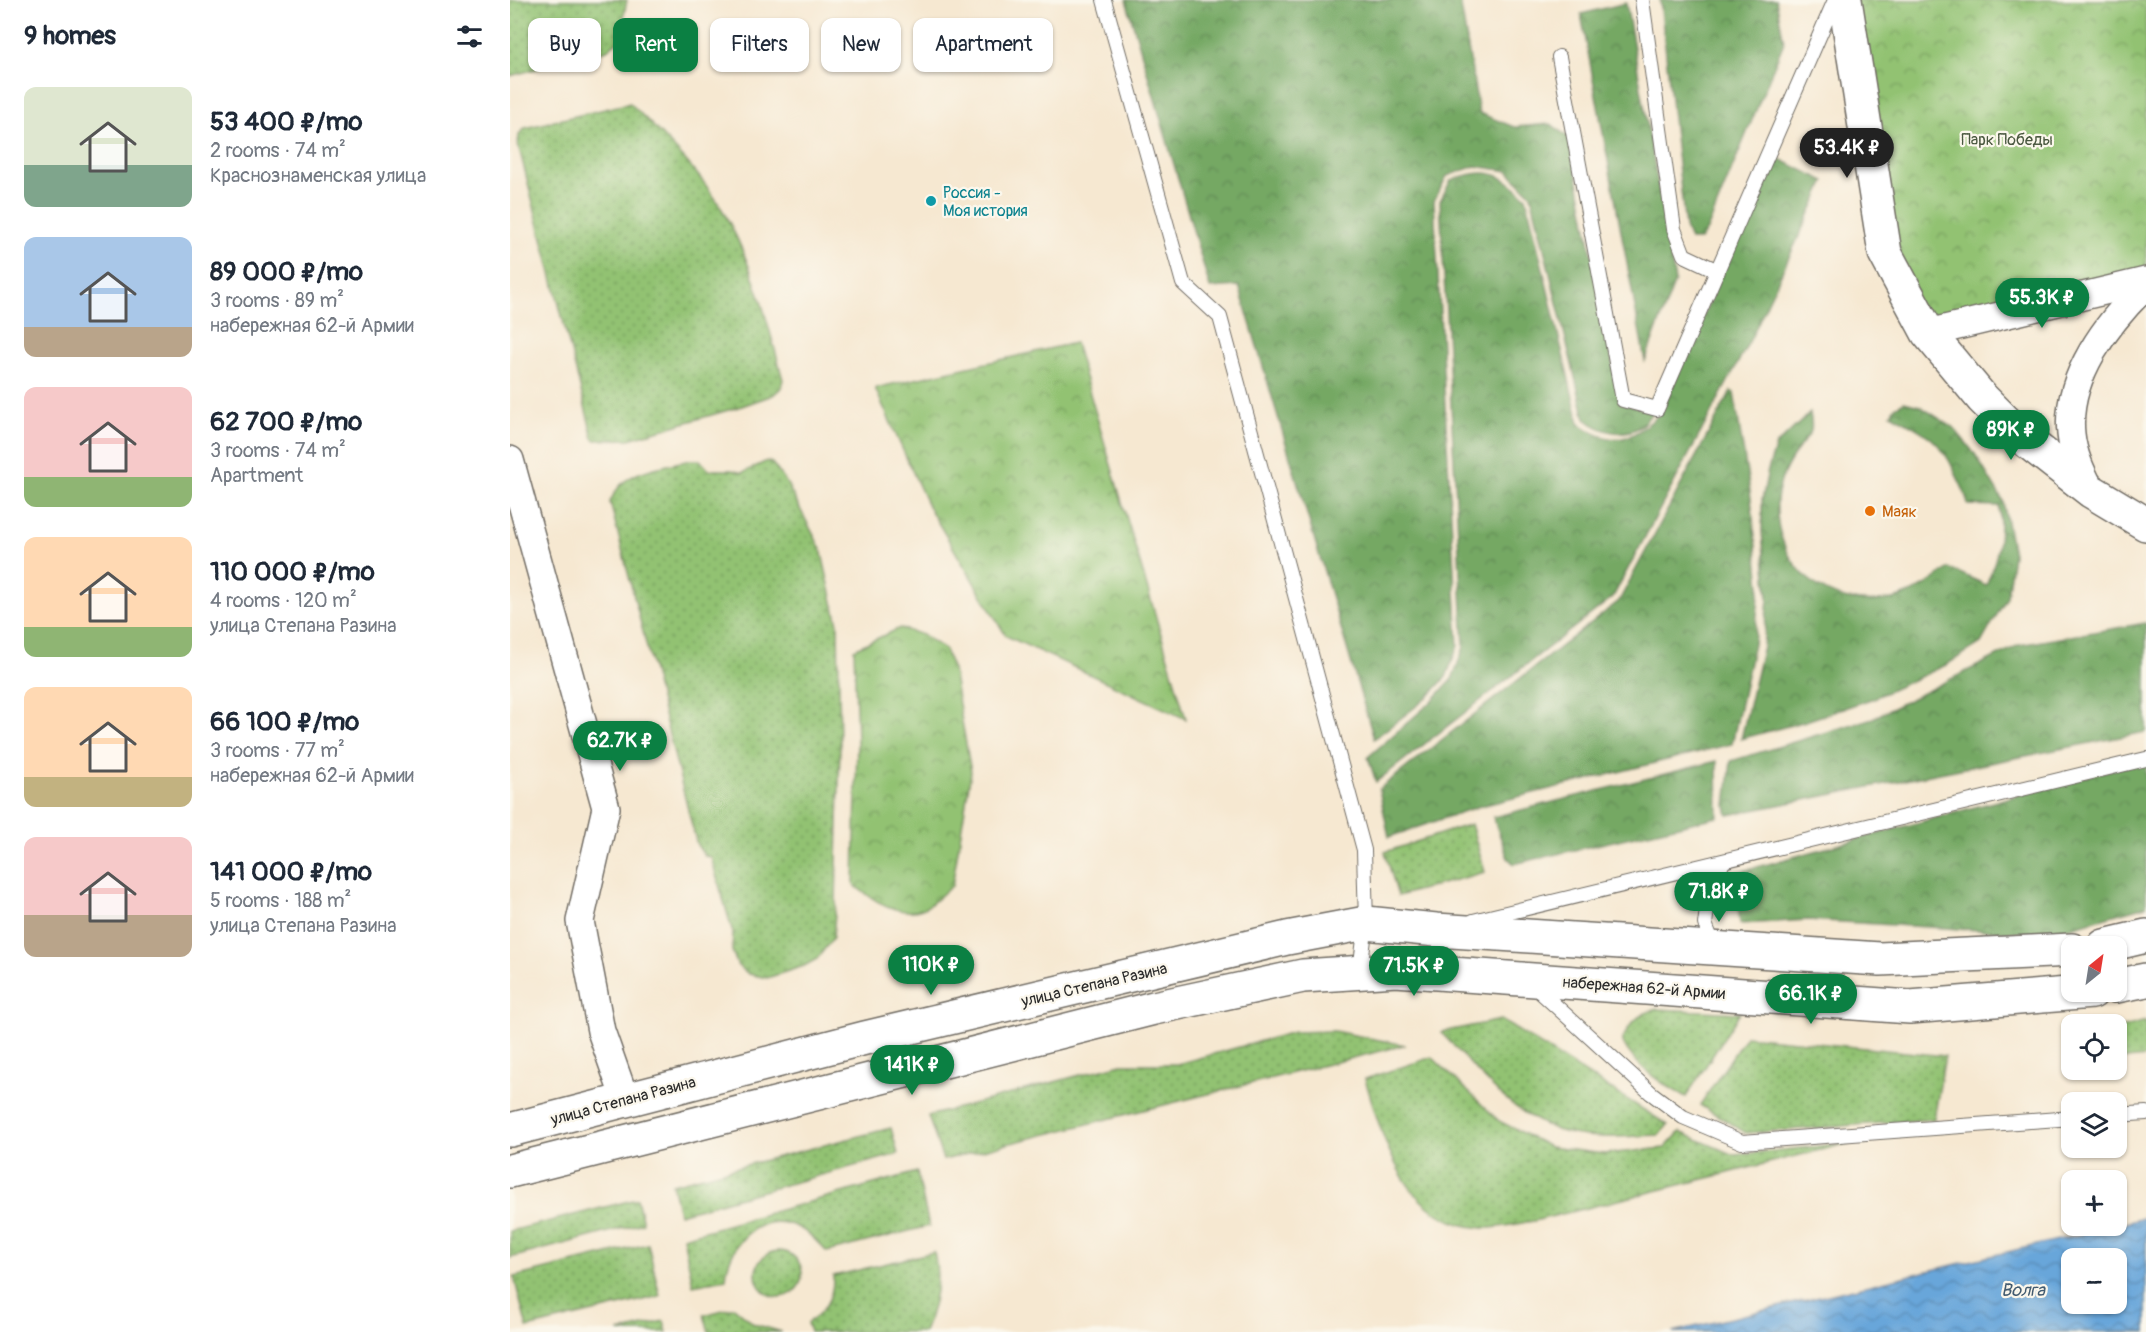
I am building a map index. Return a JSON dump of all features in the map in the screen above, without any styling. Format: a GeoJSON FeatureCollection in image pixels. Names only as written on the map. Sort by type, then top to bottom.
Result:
{"type":"FeatureCollection","features":[{"type":"Feature","properties":{"kind":"main road"},"geometry":{"type":"LineString","coordinates":[[1845,0],[1885,253],[1928,333],[1982,398],[2019,435],[2091,492],[2146,524]]}},
{"type":"Feature","properties":{"kind":"main road"},"geometry":{"type":"LineString","coordinates":[[1366,922],[1436,930],[1880,959],[2061,951]]}},
{"type":"Feature","properties":{"kind":"main road","name":"улица Степана Разина"},"geometry":{"type":"LineString","coordinates":[[510,1130],[865,1038],[1287,938],[1366,922]]}},
{"type":"Feature","properties":{"kind":"main road"},"geometry":{"type":"LineString","coordinates":[[2127,941],[2146,936]]}},
{"type":"Feature","properties":{"kind":"main road","name":"набережная 62-й Армии"},"geometry":{"type":"LineString","coordinates":[[510,1171],[1154,1008],[1303,976],[1396,970],[1910,1007],[2061,995]]}},
{"type":"Feature","properties":{"kind":"main road"},"geometry":{"type":"LineString","coordinates":[[2127,984],[2146,980]]}},
{"type":"Feature","properties":{"kind":"street"},"geometry":{"type":"LineString","coordinates":[[1928,333],[2146,283]]}},
{"type":"Feature","properties":{"kind":"street"},"geometry":{"type":"LineString","coordinates":[[2091,492],[2078,465],[2071,434],[2072,402],[2082,371],[2101,339],[2124,307],[2146,283]]}},
{"type":"Feature","properties":{"kind":"street"},"geometry":{"type":"LineString","coordinates":[[510,460],[606,808],[580,921],[601,1031],[625,1099]]}},
{"type":"Feature","properties":{"kind":"lane"},"geometry":{"type":"LineString","coordinates":[[1104,0],[1184,283],[1220,317],[1364,850],[1366,922],[1360,971]]}},
{"type":"Feature","properties":{"kind":"lane"},"geometry":{"type":"LineString","coordinates":[[1642,0],[1674,229],[1684,255],[1718,271]]}},
{"type":"Feature","properties":{"kind":"lane"},"geometry":{"type":"LineString","coordinates":[[1559,57],[1623,400],[1657,409],[1835,0]]}},
{"type":"Feature","properties":{"kind":"lane"},"geometry":{"type":"LineString","coordinates":[[1436,930],[2146,759]]}},
{"type":"Feature","properties":{"kind":"lane"},"geometry":{"type":"LineString","coordinates":[[1715,948],[1705,924],[1709,895],[1723,862]]}},
{"type":"Feature","properties":{"kind":"lane"},"geometry":{"type":"LineString","coordinates":[[1526,978],[1651,1093],[1683,1117],[1742,1142],[2061,1119]]}},
{"type":"Feature","properties":{"kind":"lane"},"geometry":{"type":"LineString","coordinates":[[2127,1114],[2146,1113]]}},
{"type":"Feature","properties":{"kind":"green space"},"geometry":{"type":"Polygon","coordinates":[[[510,0],[627,0],[623,18],[613,18],[613,45],[601,52],[601,18],[528,18],[528,71],[510,76],[510,0]]]}},
{"type":"Feature","properties":{"kind":"green space"},"geometry":{"type":"Polygon","coordinates":[[[1126,0],[1460,0],[1479,113],[1514,127],[1551,124],[1570,139],[1620,403],[1653,412],[1640,427],[1625,432],[1604,430],[1585,419],[1531,195],[1508,171],[1475,166],[1447,176],[1434,201],[1458,646],[1446,677],[1427,698],[1374,739],[1239,286],[1210,288],[1126,0]]]}},
{"type":"Feature","properties":{"kind":"green space"},"geometry":{"type":"Polygon","coordinates":[[[1660,0],[1776,0],[1784,42],[1707,230],[1700,240],[1690,240],[1685,227],[1660,0]]]}},
{"type":"Feature","properties":{"kind":"green space","name":"Парк Победы"},"geometry":{"type":"Polygon","coordinates":[[[1845,0],[2146,0],[2146,281],[1928,333],[1885,253],[1845,0]]]}},
{"type":"Feature","properties":{"kind":"green space"},"geometry":{"type":"Polygon","coordinates":[[[1626,3],[1675,281],[1645,361],[1581,14],[1626,3]]]}},
{"type":"Feature","properties":{"kind":"green space"},"geometry":{"type":"Polygon","coordinates":[[[630,103],[692,168],[723,211],[751,272],[783,380],[781,388],[773,395],[739,407],[629,439],[596,440],[593,438],[518,144],[519,135],[525,128],[630,103]]]}},
{"type":"Feature","properties":{"kind":"green space"},"geometry":{"type":"Polygon","coordinates":[[[1773,156],[1825,181],[1750,340],[1613,597],[1376,782],[1368,757],[1431,702],[1452,679],[1464,647],[1440,201],[1451,180],[1474,174],[1492,174],[1508,181],[1526,197],[1579,423],[1591,431],[1613,439],[1632,435],[1641,430],[1661,412],[1773,156]]]}},
{"type":"Feature","properties":{"kind":"green space"},"geometry":{"type":"Polygon","coordinates":[[[1075,343],[1186,719],[1006,636],[928,506],[875,388],[1075,343]]]}},
{"type":"Feature","properties":{"kind":"green space"},"geometry":{"type":"Polygon","coordinates":[[[1731,391],[1734,393],[1751,498],[1760,586],[1754,644],[1732,744],[1477,807],[1389,837],[1379,789],[1619,601],[1731,391]]]}},
{"type":"Feature","properties":{"kind":"green space"},"geometry":{"type":"Polygon","coordinates":[[[1904,402],[1920,406],[1954,428],[1975,454],[2003,501],[2013,554],[2007,597],[1981,643],[1946,665],[1874,698],[1806,721],[1741,739],[1763,646],[1768,599],[1762,532],[1762,500],[1768,470],[1776,445],[1810,413],[1811,431],[1785,472],[1777,500],[1778,524],[1784,545],[1795,564],[1809,580],[1847,599],[1869,601],[1893,599],[1909,594],[1949,568],[1986,585],[1998,547],[1999,506],[1968,505],[1966,495],[1942,450],[1928,436],[1891,414],[1895,407],[1904,402]]]}},
{"type":"Feature","properties":{"kind":"green space"},"geometry":{"type":"Polygon","coordinates":[[[689,460],[700,460],[709,470],[732,470],[742,473],[767,461],[772,463],[786,482],[821,549],[838,624],[840,745],[833,938],[817,959],[804,966],[767,978],[749,974],[738,966],[732,951],[733,933],[711,857],[705,856],[697,845],[610,502],[623,482],[632,476],[653,468],[689,460]]]}},
{"type":"Feature","properties":{"kind":"green space"},"geometry":{"type":"Polygon","coordinates":[[[2146,623],[2146,732],[1728,815],[1726,806],[1731,761],[1873,718],[2019,645],[2146,623]]]}},
{"type":"Feature","properties":{"kind":"green space"},"geometry":{"type":"Polygon","coordinates":[[[900,628],[923,635],[945,650],[953,670],[971,772],[952,886],[930,905],[913,911],[904,911],[885,905],[854,885],[857,740],[854,649],[900,628]]]}},
{"type":"Feature","properties":{"kind":"green space"},"geometry":{"type":"Polygon","coordinates":[[[2146,760],[2146,906],[2046,934],[1808,920],[1740,924],[1735,873],[2146,760]]]}},
{"type":"Feature","properties":{"kind":"green space"},"geometry":{"type":"Polygon","coordinates":[[[1717,761],[1718,817],[1514,864],[1508,858],[1493,817],[1717,761]]]}},
{"type":"Feature","properties":{"kind":"green space"},"geometry":{"type":"Polygon","coordinates":[[[1471,824],[1485,872],[1398,896],[1385,852],[1471,824]]]}},
{"type":"Feature","properties":{"kind":"green space"},"geometry":{"type":"Polygon","coordinates":[[[1657,1009],[1740,1013],[1686,1097],[1642,1067],[1622,1041],[1635,1020],[1657,1009]]]}},
{"type":"Feature","properties":{"kind":"green space"},"geometry":{"type":"Polygon","coordinates":[[[1501,1020],[1668,1125],[1659,1135],[1581,1136],[1557,1130],[1523,1112],[1493,1088],[1441,1032],[1501,1020]]]}},
{"type":"Feature","properties":{"kind":"green space"},"geometry":{"type":"Polygon","coordinates":[[[2146,1021],[2146,1057],[2127,1059],[2127,1026],[2146,1021]]]}},
{"type":"Feature","properties":{"kind":"green space"},"geometry":{"type":"Polygon","coordinates":[[[1334,1031],[1405,1045],[943,1160],[928,1116],[1121,1064],[1177,1064],[1294,1032],[1334,1031]]]}},
{"type":"Feature","properties":{"kind":"green space"},"geometry":{"type":"Polygon","coordinates":[[[1746,1036],[1945,1056],[1934,1119],[1746,1133],[1700,1105],[1746,1036]]]}},
{"type":"Feature","properties":{"kind":"green space"},"geometry":{"type":"Polygon","coordinates":[[[1432,1057],[1499,1121],[1550,1147],[1604,1154],[1665,1148],[1680,1132],[1734,1155],[1849,1143],[1534,1221],[1489,1228],[1456,1223],[1434,1211],[1416,1195],[1401,1175],[1380,1128],[1365,1079],[1432,1057]]]}},
{"type":"Feature","properties":{"kind":"green space"},"geometry":{"type":"Polygon","coordinates":[[[891,1128],[898,1154],[679,1214],[672,1184],[891,1128]]]}},
{"type":"Feature","properties":{"kind":"green space"},"geometry":{"type":"Polygon","coordinates":[[[917,1172],[929,1226],[827,1252],[803,1230],[785,1223],[772,1222],[749,1232],[740,1242],[728,1266],[726,1279],[693,1285],[683,1237],[917,1172]]]}},
{"type":"Feature","properties":{"kind":"green space"},"geometry":{"type":"Polygon","coordinates":[[[637,1199],[643,1223],[510,1258],[510,1231],[637,1199]]]}},
{"type":"Feature","properties":{"kind":"green space"},"geometry":{"type":"Polygon","coordinates":[[[648,1244],[660,1296],[527,1328],[514,1277],[648,1244]]]}},
{"type":"Feature","properties":{"kind":"green space"},"geometry":{"type":"Polygon","coordinates":[[[779,1251],[795,1258],[802,1274],[795,1290],[779,1297],[763,1290],[756,1274],[763,1258],[779,1251]]]}},
{"type":"Feature","properties":{"kind":"green space"},"geometry":{"type":"Polygon","coordinates":[[[934,1252],[937,1272],[936,1293],[924,1332],[810,1332],[807,1323],[819,1314],[827,1303],[832,1291],[833,1276],[934,1252]]]}},
{"type":"Feature","properties":{"kind":"green space"},"geometry":{"type":"Polygon","coordinates":[[[734,1307],[754,1324],[782,1332],[709,1332],[704,1315],[734,1307]]]}},
{"type":"Feature","properties":{"kind":"green space"},"geometry":{"type":"Polygon","coordinates":[[[664,1321],[667,1332],[619,1332],[664,1321]]]}},
{"type":"Feature","properties":{"kind":"water","name":"Волга"},"geometry":{"type":"Polygon","coordinates":[[[2146,1217],[2146,1332],[1673,1332],[2074,1236],[2127,1236],[2127,1223],[2146,1217]]]}},
{"type":"Feature","properties":{"kind":"place","name":"Россия - Моя история"},"geometry":{"type":"Point","coordinates":[931,201]}},
{"type":"Feature","properties":{"kind":"place","name":"Маяк"},"geometry":{"type":"Point","coordinates":[1870,511]}}]}
